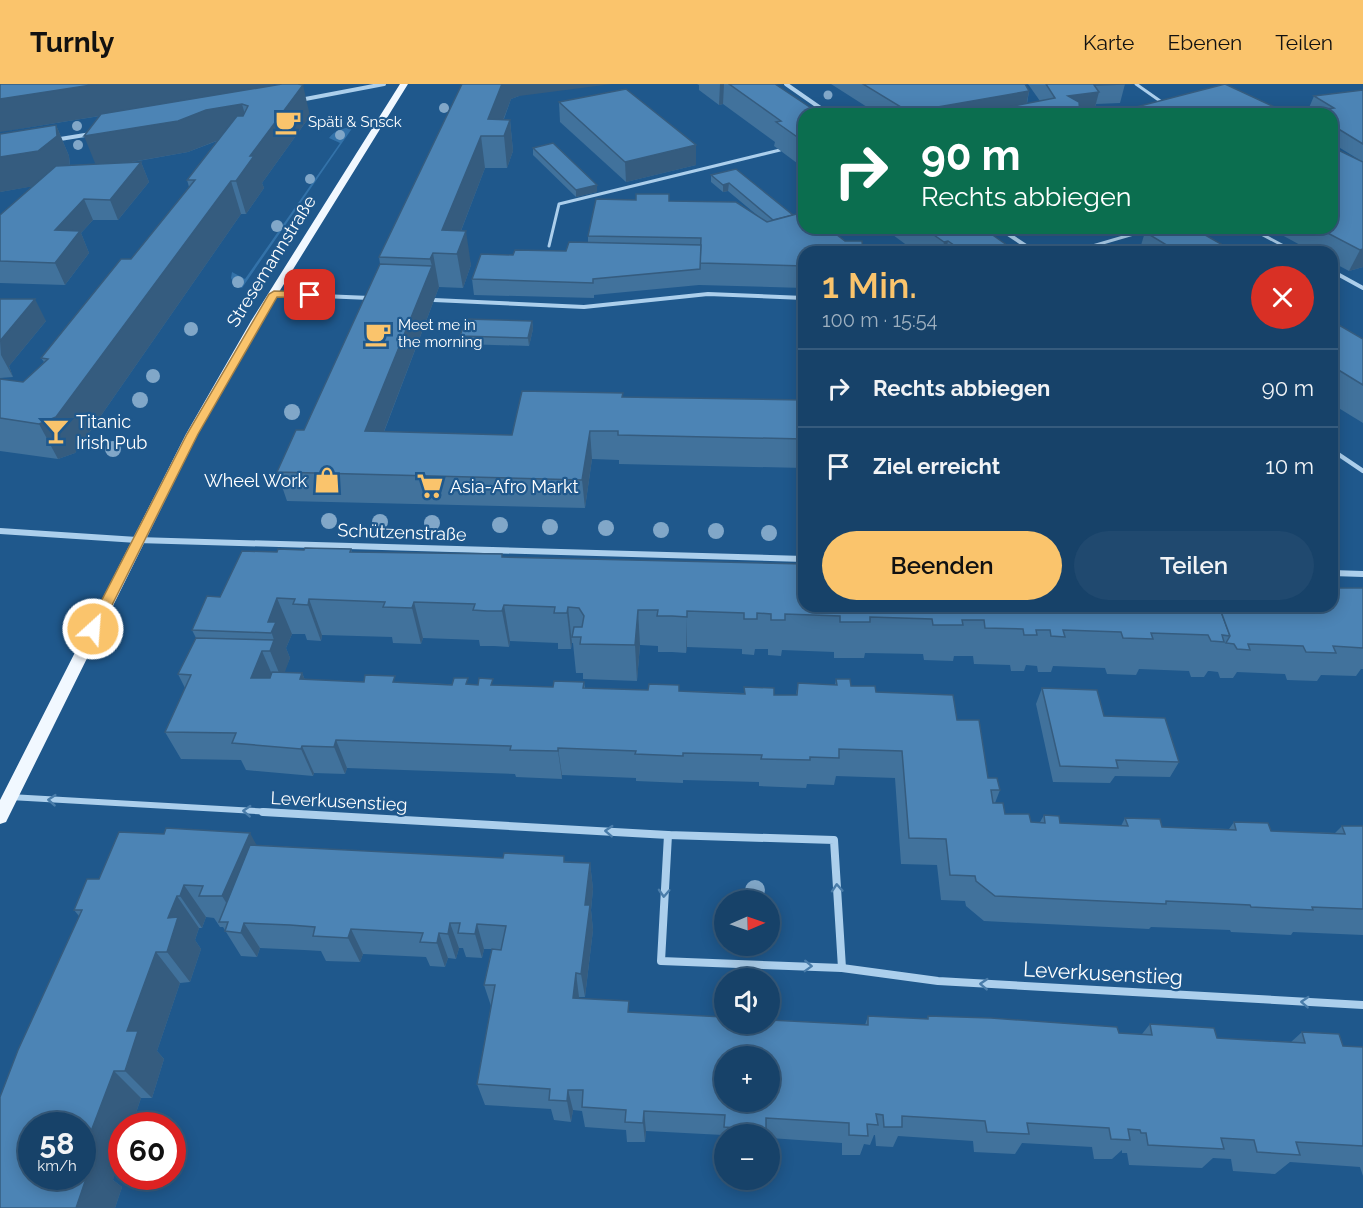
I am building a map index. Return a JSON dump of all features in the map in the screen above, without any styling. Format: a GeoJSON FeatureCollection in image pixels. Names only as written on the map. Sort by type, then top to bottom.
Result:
{"type":"FeatureCollection","features":[{"type":"Feature","properties":{"kind":"main road","name":"Stresemannstraße"},"geometry":{"type":"LineString","coordinates":[[0,817],[137,540],[219,385],[404,84]]}},
{"type":"Feature","properties":{"kind":"street"},"geometry":{"type":"LineString","coordinates":[[290,101],[384,84]]}},
{"type":"Feature","properties":{"kind":"street"},"geometry":{"type":"LineString","coordinates":[[786,84],[820,108]]}},
{"type":"Feature","properties":{"kind":"street"},"geometry":{"type":"LineString","coordinates":[[45,141],[101,132]]}},
{"type":"Feature","properties":{"kind":"street"},"geometry":{"type":"LineString","coordinates":[[1008,234],[1026,246]]}},
{"type":"Feature","properties":{"kind":"street"},"geometry":{"type":"LineString","coordinates":[[1338,454],[1363,471]]}},
{"type":"Feature","properties":{"kind":"street","name":"Schützenstraße"},"geometry":{"type":"LineString","coordinates":[[0,531],[137,540],[798,559]]}},
{"type":"Feature","properties":{"kind":"street"},"geometry":{"type":"LineString","coordinates":[[1338,573],[1363,574]]}},
{"type":"Feature","properties":{"kind":"street","name":"Leverkusenstieg"},"geometry":{"type":"LineString","coordinates":[[10,797],[668,835],[834,840],[842,968]]}},
{"type":"Feature","properties":{"kind":"street","name":"Leverkusenstieg"},"geometry":{"type":"LineString","coordinates":[[668,835],[661,961],[842,968],[938,981],[1363,1005]]}},
{"type":"Feature","properties":{"kind":"lane"},"geometry":{"type":"LineString","coordinates":[[1136,84],[1160,101],[1170,105]]}},
{"type":"Feature","properties":{"kind":"lane"},"geometry":{"type":"LineString","coordinates":[[549,246],[559,204],[780,150]]}},
{"type":"Feature","properties":{"kind":"lane"},"geometry":{"type":"LineString","coordinates":[[1092,246],[1134,234]]}},
{"type":"Feature","properties":{"kind":"lane"},"geometry":{"type":"LineString","coordinates":[[1261,234],[1284,246]]}},
{"type":"Feature","properties":{"kind":"lane"},"geometry":{"type":"LineString","coordinates":[[1338,275],[1363,288]]}},
{"type":"Feature","properties":{"kind":"lane"},"geometry":{"type":"LineString","coordinates":[[274,294],[372,298]]}},
{"type":"Feature","properties":{"kind":"lane"},"geometry":{"type":"LineString","coordinates":[[434,300],[584,307],[708,294],[798,298]]}},
{"type":"Feature","properties":{"kind":"shaded area"},"geometry":{"type":"Polygon","coordinates":[[[353,127],[242,288],[235,285],[231,278],[232,272],[245,279],[340,143],[329,138],[340,130],[353,127]]]}},
{"type":"Feature","properties":{"kind":"building"},"geometry":{"type":"Polygon","coordinates":[[[0,84],[98,84],[0,99],[0,84]]]}},
{"type":"Feature","properties":{"kind":"building"},"geometry":{"type":"Polygon","coordinates":[[[282,84],[303,85],[250,156],[254,156],[236,181],[231,181],[56,417],[39,424],[0,418],[0,379],[23,382],[48,359],[41,358],[121,259],[131,259],[195,180],[187,180],[237,116],[243,116],[248,106],[242,104],[206,110],[178,121],[84,136],[101,114],[282,84]]]}},
{"type":"Feature","properties":{"kind":"building"},"geometry":{"type":"Polygon","coordinates":[[[462,84],[502,84],[488,119],[510,120],[504,136],[481,136],[442,230],[466,231],[457,254],[433,253],[430,259],[379,257],[462,84]]]}},
{"type":"Feature","properties":{"kind":"building"},"geometry":{"type":"Polygon","coordinates":[[[729,84],[775,84],[811,108],[798,108],[798,137],[776,122],[781,121],[729,84]]]}},
{"type":"Feature","properties":{"kind":"building"},"geometry":{"type":"Polygon","coordinates":[[[863,84],[1025,84],[1029,91],[932,108],[902,108],[863,84]]]}},
{"type":"Feature","properties":{"kind":"building"},"geometry":{"type":"Polygon","coordinates":[[[1046,84],[1125,84],[1094,85],[1099,92],[1068,96],[1079,102],[1080,108],[1002,108],[1055,98],[1046,84]]]}},
{"type":"Feature","properties":{"kind":"building"},"geometry":{"type":"Polygon","coordinates":[[[1225,84],[1277,108],[1132,108],[1225,84]]]}},
{"type":"Feature","properties":{"kind":"building"},"geometry":{"type":"Polygon","coordinates":[[[626,89],[696,145],[625,162],[559,102],[626,89]]]}},
{"type":"Feature","properties":{"kind":"building"},"geometry":{"type":"Polygon","coordinates":[[[1363,90],[1363,144],[1338,129],[1338,108],[1314,96],[1363,90]]]}},
{"type":"Feature","properties":{"kind":"building"},"geometry":{"type":"Polygon","coordinates":[[[56,125],[57,136],[38,151],[0,157],[0,134],[56,125]]]}},
{"type":"Feature","properties":{"kind":"building"},"geometry":{"type":"Polygon","coordinates":[[[553,143],[597,185],[576,190],[533,148],[553,143]]]}},
{"type":"Feature","properties":{"kind":"building"},"geometry":{"type":"Polygon","coordinates":[[[1338,150],[1363,162],[1363,249],[1360,250],[1329,234],[1338,234],[1338,150]]]}},
{"type":"Feature","properties":{"kind":"building"},"geometry":{"type":"Polygon","coordinates":[[[141,162],[110,200],[84,199],[55,230],[80,231],[55,263],[0,261],[0,215],[56,166],[141,162]]]}},
{"type":"Feature","properties":{"kind":"building"},"geometry":{"type":"Polygon","coordinates":[[[736,169],[793,215],[773,220],[729,183],[723,185],[711,175],[736,169]]]}},
{"type":"Feature","properties":{"kind":"building"},"geometry":{"type":"Polygon","coordinates":[[[636,194],[669,194],[669,201],[736,202],[767,222],[798,214],[798,234],[836,234],[845,241],[862,241],[862,246],[798,246],[798,266],[700,263],[701,238],[588,236],[596,199],[636,200],[636,194]]]}},
{"type":"Feature","properties":{"kind":"building"},"geometry":{"type":"Polygon","coordinates":[[[933,234],[991,234],[1008,246],[955,246],[948,241],[944,242],[933,234]]]}},
{"type":"Feature","properties":{"kind":"building"},"geometry":{"type":"Polygon","coordinates":[[[1148,234],[1204,234],[1224,246],[1168,246],[1148,234]]]}},
{"type":"Feature","properties":{"kind":"building"},"geometry":{"type":"Polygon","coordinates":[[[569,242],[701,245],[700,269],[593,279],[593,283],[472,279],[481,254],[513,255],[515,250],[566,251],[569,242]]]}},
{"type":"Feature","properties":{"kind":"building"},"geometry":{"type":"Polygon","coordinates":[[[380,264],[432,266],[365,431],[512,435],[522,391],[623,393],[622,397],[798,400],[798,439],[618,435],[618,431],[590,431],[582,480],[277,472],[296,430],[304,430],[380,264]]]}},
{"type":"Feature","properties":{"kind":"building"},"geometry":{"type":"Polygon","coordinates":[[[0,299],[35,299],[0,341],[0,299]]]}},
{"type":"Feature","properties":{"kind":"building"},"geometry":{"type":"Polygon","coordinates":[[[466,319],[532,321],[528,338],[460,336],[466,319]]]}},
{"type":"Feature","properties":{"kind":"building"},"geometry":{"type":"Polygon","coordinates":[[[1338,324],[1363,339],[1363,385],[1338,370],[1338,324]]]}},
{"type":"Feature","properties":{"kind":"building"},"geometry":{"type":"Polygon","coordinates":[[[305,548],[351,549],[350,552],[502,554],[502,557],[798,564],[798,612],[1221,612],[1230,636],[1222,635],[1224,642],[1211,641],[1208,635],[1151,633],[1153,639],[1123,638],[1121,632],[1063,630],[1065,637],[1051,636],[1050,630],[1036,630],[1037,635],[1024,635],[1023,629],[985,628],[984,620],[962,620],[963,625],[933,625],[932,619],[870,617],[870,622],[840,622],[840,616],[785,614],[785,620],[771,620],[771,614],[757,613],[757,619],[744,619],[744,613],[687,611],[687,617],[657,616],[658,610],[638,610],[635,645],[580,644],[581,637],[572,637],[574,627],[582,627],[584,616],[579,608],[568,607],[567,613],[554,613],[555,607],[504,605],[502,611],[487,611],[473,610],[475,604],[414,602],[412,608],[383,607],[385,602],[309,599],[308,605],[293,604],[295,599],[277,598],[268,622],[276,622],[271,633],[192,630],[207,596],[220,597],[242,551],[304,550],[305,548]]]}},
{"type":"Feature","properties":{"kind":"building"},"geometry":{"type":"Polygon","coordinates":[[[1338,588],[1363,588],[1363,648],[1333,646],[1336,653],[1306,652],[1303,646],[1248,644],[1250,650],[1237,649],[1234,644],[1226,643],[1230,636],[1221,612],[1338,612],[1338,588]]]}},
{"type":"Feature","properties":{"kind":"building"},"geometry":{"type":"Polygon","coordinates":[[[196,638],[274,640],[270,651],[262,651],[251,678],[270,678],[272,672],[302,673],[300,679],[364,682],[365,675],[395,676],[393,682],[452,685],[454,678],[468,678],[466,684],[478,685],[479,678],[493,679],[491,685],[553,687],[554,681],[584,682],[583,688],[648,690],[649,684],[679,685],[679,691],[745,694],[744,687],[774,688],[774,695],[797,695],[798,683],[837,685],[836,679],[850,679],[851,686],[875,686],[876,692],[953,695],[957,720],[979,720],[988,778],[997,778],[1000,790],[991,790],[993,803],[1003,803],[1005,814],[1029,814],[1031,822],[1045,823],[1044,815],[1059,816],[1060,823],[1128,826],[1125,818],[1160,819],[1162,827],[1236,830],[1234,822],[1268,823],[1271,831],[1345,834],[1342,826],[1363,826],[1363,909],[1312,907],[1313,910],[1166,901],[1166,904],[995,896],[976,881],[975,876],[950,875],[946,839],[909,838],[902,751],[839,749],[839,758],[810,757],[810,760],[761,759],[762,755],[683,753],[683,756],[635,754],[636,751],[558,748],[558,751],[510,750],[511,746],[336,740],[334,747],[302,746],[301,749],[232,743],[236,733],[165,732],[191,675],[178,674],[196,638]]]}},
{"type":"Feature","properties":{"kind":"building"},"geometry":{"type":"Polygon","coordinates":[[[1042,688],[1097,690],[1104,716],[1165,718],[1179,762],[1116,760],[1118,768],[1060,766],[1042,688]]]}},
{"type":"Feature","properties":{"kind":"building"},"geometry":{"type":"Polygon","coordinates":[[[166,828],[250,833],[222,896],[199,896],[203,886],[184,885],[180,896],[177,896],[168,918],[178,917],[167,952],[156,952],[127,1031],[138,1031],[125,1071],[114,1071],[96,1118],[96,1112],[18,1112],[18,1190],[82,1190],[76,1208],[0,1208],[0,1097],[18,1050],[82,910],[74,910],[87,879],[99,879],[119,832],[164,834],[166,828]]]}},
{"type":"Feature","properties":{"kind":"building"},"geometry":{"type":"Polygon","coordinates":[[[250,845],[503,858],[504,853],[564,856],[564,862],[590,863],[585,905],[590,905],[581,974],[576,973],[573,998],[629,1001],[628,1012],[714,1016],[714,1034],[780,1034],[780,1021],[868,1025],[868,1016],[928,1019],[928,1016],[1117,1027],[1119,1033],[1152,1035],[1150,1024],[1214,1028],[1217,1038],[1305,1043],[1302,1032],[1339,1034],[1343,1046],[1363,1047],[1363,1146],[1296,1142],[1300,1155],[1257,1152],[1254,1140],[1221,1138],[1224,1149],[1148,1145],[1146,1133],[1128,1129],[1130,1140],[1111,1139],[1109,1128],[1027,1123],[1029,1134],[987,1132],[985,1121],[902,1116],[902,1127],[884,1127],[883,1115],[876,1114],[878,1125],[867,1124],[868,1136],[849,1135],[849,1123],[766,1118],[766,1124],[724,1124],[725,1115],[644,1111],[643,1123],[625,1122],[626,1110],[582,1107],[583,1090],[568,1090],[567,1101],[549,1100],[550,1089],[477,1084],[495,985],[484,985],[492,949],[501,950],[506,926],[477,924],[475,934],[458,933],[460,923],[450,923],[448,934],[439,933],[437,943],[420,942],[423,933],[351,929],[348,938],[313,936],[315,927],[290,925],[244,923],[241,933],[225,931],[228,922],[219,922],[250,845]]]}},
{"type":"Feature","properties":{"kind":"place","name":"Späti & Snsck"},"geometry":{"type":"Point","coordinates":[288,122]}},
{"type":"Feature","properties":{"kind":"place","name":"Meet me in the morning"},"geometry":{"type":"Point","coordinates":[378,334]}},
{"type":"Feature","properties":{"kind":"place","name":"Titanic Irish Pub"},"geometry":{"type":"Point","coordinates":[56,431]}},
{"type":"Feature","properties":{"kind":"place","name":"Wheel Work"},"geometry":{"type":"Point","coordinates":[327,480]}},
{"type":"Feature","properties":{"kind":"place","name":"Asia-Afro Markt"},"geometry":{"type":"Point","coordinates":[430,486]}},
{"type":"Feature","properties":{"kind":"route"},"geometry":{"type":"LineString","coordinates":[[93,629],[192,434],[248,334],[274,294],[310,295]]}}]}
